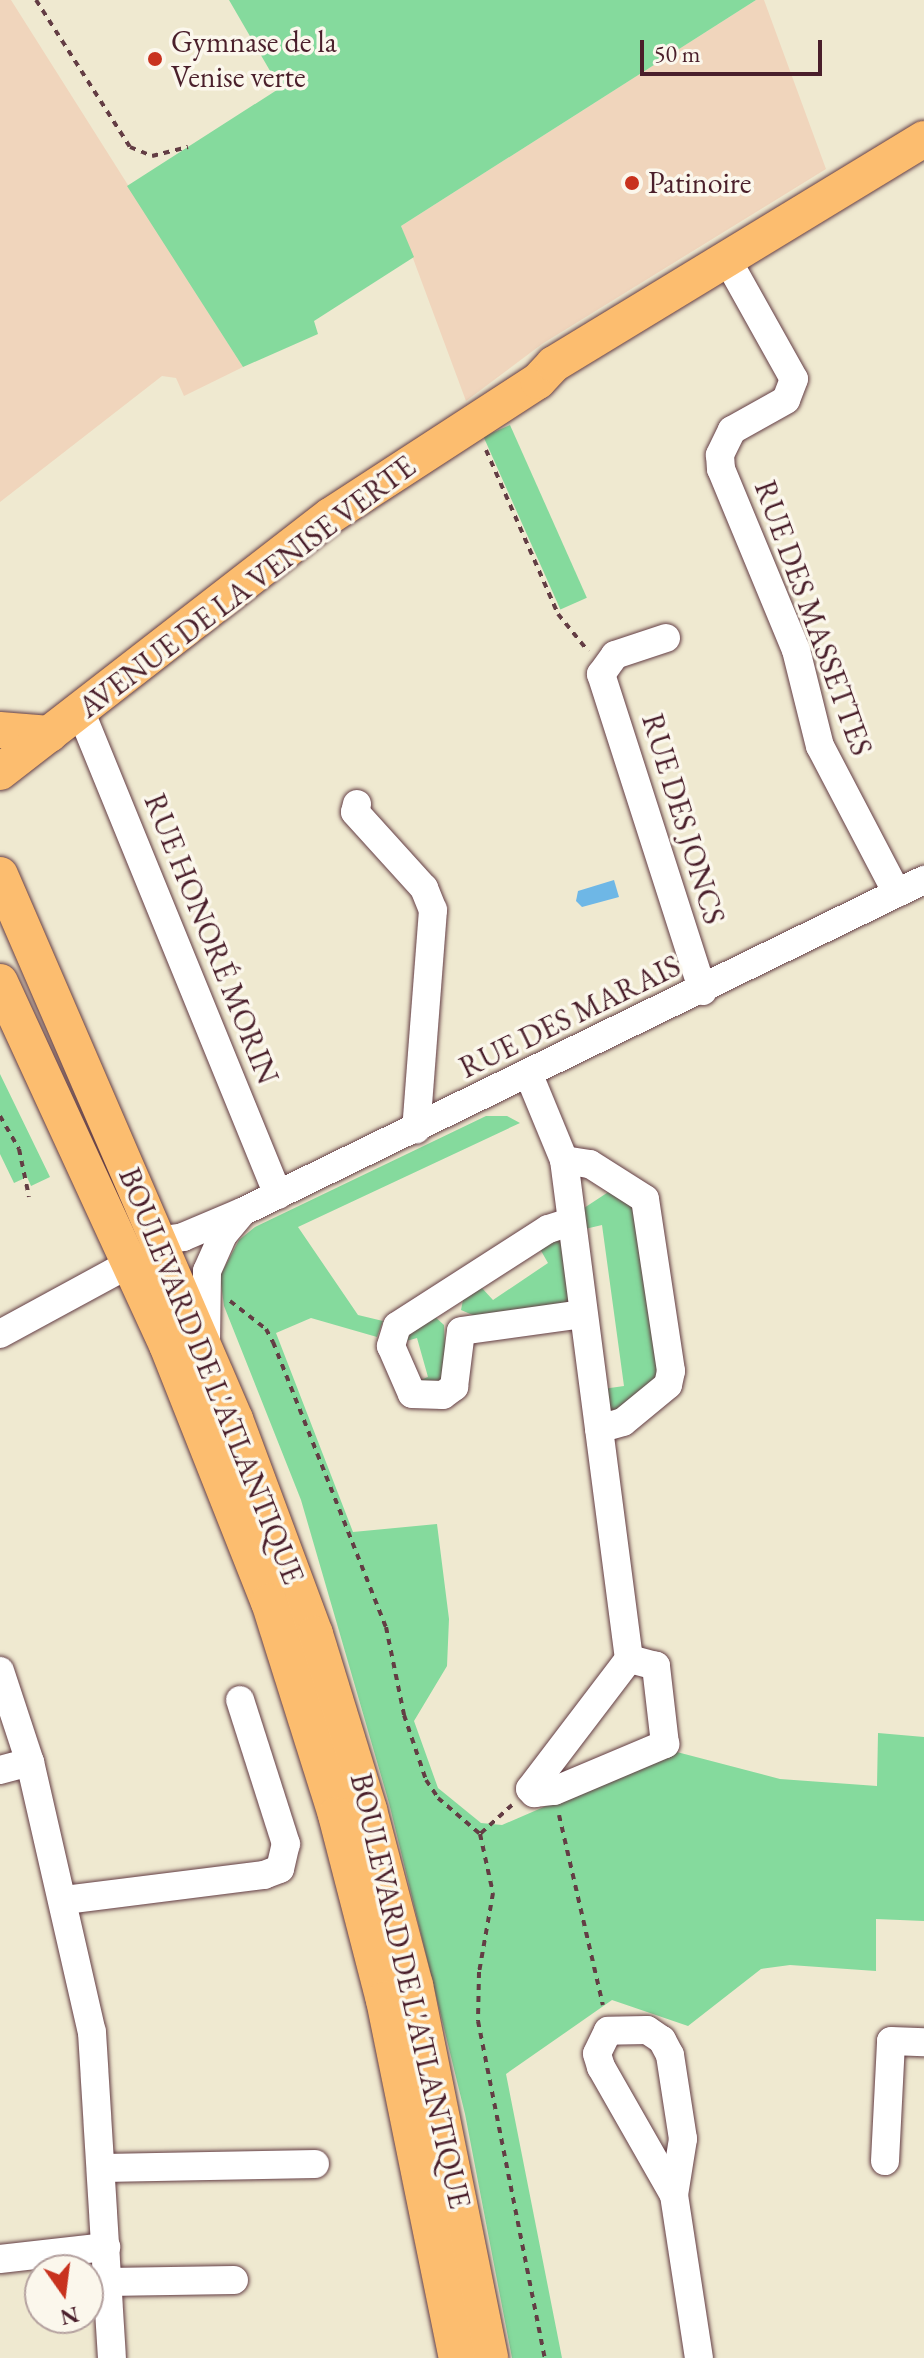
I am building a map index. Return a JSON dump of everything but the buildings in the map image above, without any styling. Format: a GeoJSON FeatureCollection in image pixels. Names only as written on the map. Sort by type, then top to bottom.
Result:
{"type":"FeatureCollection","features":[{"type":"Feature","properties":{"kind":"main road","name":"AVENUE DE LA VENISE VERTE"},"geometry":{"type":"LineString","coordinates":[[0,772],[330,516],[538,381],[554,364],[716,269],[924,139]]}},
{"type":"Feature","properties":{"kind":"main road"},"geometry":{"type":"LineString","coordinates":[[0,730],[50,734]]}},
{"type":"Feature","properties":{"kind":"main road","name":"BOULEVARD DE L'ATLANTIQUE"},"geometry":{"type":"LineString","coordinates":[[0,875],[144,1252],[243,1533],[336,1815],[395,2045],[457,2358]]}},
{"type":"Feature","properties":{"kind":"main road","name":"BOULEVARD DE L'ATLANTIQUE"},"geometry":{"type":"LineString","coordinates":[[0,982],[144,1252],[206,1350],[281,1539],[369,1810],[434,2069],[490,2358]]}},
{"type":"Feature","properties":{"kind":"street","name":"RUE DES MASSETTES"},"geometry":{"type":"LineString","coordinates":[[716,269],[794,379],[786,400],[732,430],[720,455],[721,469],[796,650],[820,746],[897,893]]}},
{"type":"Feature","properties":{"kind":"street"},"geometry":{"type":"LineString","coordinates":[[602,666],[615,655],[666,638]]}},
{"type":"Feature","properties":{"kind":"street","name":"RUE DES JONCS"},"geometry":{"type":"LineString","coordinates":[[602,666],[703,991]]}},
{"type":"Feature","properties":{"kind":"street","name":"RUE HONORÉ MORIN"},"geometry":{"type":"LineString","coordinates":[[80,710],[278,1195]]}},
{"type":"Feature","properties":{"kind":"street"},"geometry":{"type":"LineString","coordinates":[[357,804],[355,812],[424,888],[433,910],[416,1129]]}},
{"type":"Feature","properties":{"kind":"street","name":"RUE DES MARAIS"},"geometry":{"type":"LineString","coordinates":[[0,1334],[144,1252],[278,1195],[703,991],[924,880]]}},
{"type":"Feature","properties":{"kind":"street"},"geometry":{"type":"LineString","coordinates":[[529,1075],[564,1160],[629,1659],[542,1790]]}},
{"type":"Feature","properties":{"kind":"street"},"geometry":{"type":"LineString","coordinates":[[564,1160],[590,1164],[645,1199],[671,1371],[668,1385],[623,1422],[599,1429]]}},
{"type":"Feature","properties":{"kind":"street","name":"RUE DES MARAIS"},"geometry":{"type":"LineString","coordinates":[[206,1350],[207,1271],[223,1235],[242,1212]]}},
{"type":"Feature","properties":{"kind":"street"},"geometry":{"type":"LineString","coordinates":[[440,1300],[461,1331],[451,1391],[428,1397],[412,1394],[391,1339],[397,1326],[548,1229],[570,1222]]}},
{"type":"Feature","properties":{"kind":"street"},"geometry":{"type":"LineString","coordinates":[[461,1331],[582,1314]]}},
{"type":"Feature","properties":{"kind":"street"},"geometry":{"type":"LineString","coordinates":[[542,1790],[665,1744],[668,1732],[656,1666],[629,1659]]}},
{"type":"Feature","properties":{"kind":"street"},"geometry":{"type":"LineString","coordinates":[[0,1671],[30,1762],[65,1900],[92,2032],[104,2168],[112,2358]]}},
{"type":"Feature","properties":{"kind":"street"},"geometry":{"type":"LineString","coordinates":[[65,1900],[280,1869],[286,1844],[240,1700]]}},
{"type":"Feature","properties":{"kind":"street"},"geometry":{"type":"LineString","coordinates":[[0,1770],[30,1762]]}},
{"type":"Feature","properties":{"kind":"street"},"geometry":{"type":"LineString","coordinates":[[674,2195],[601,2067],[597,2054],[608,2031],[647,2030],[662,2040],[670,2055],[683,2139],[674,2195],[699,2358]]}},
{"type":"Feature","properties":{"kind":"street"},"geometry":{"type":"LineString","coordinates":[[885,2161],[891,2041],[924,2042]]}},
{"type":"Feature","properties":{"kind":"street"},"geometry":{"type":"LineString","coordinates":[[104,2168],[315,2164]]}},
{"type":"Feature","properties":{"kind":"street"},"geometry":{"type":"LineString","coordinates":[[0,2259],[106,2247]]}},
{"type":"Feature","properties":{"kind":"street"},"geometry":{"type":"LineString","coordinates":[[107,2282],[234,2280]]}},
{"type":"Feature","properties":{"kind":"path"},"geometry":{"type":"LineString","coordinates":[[36,0],[130,147],[152,156],[188,147]]}},
{"type":"Feature","properties":{"kind":"path"},"geometry":{"type":"LineString","coordinates":[[470,425],[558,614],[602,666]]}},
{"type":"Feature","properties":{"kind":"path"},"geometry":{"type":"LineString","coordinates":[[0,1116],[19,1149],[29,1197]]}},
{"type":"Feature","properties":{"kind":"path"},"geometry":{"type":"LineString","coordinates":[[207,1271],[273,1342],[386,1627],[404,1715],[426,1780],[438,1798],[480,1834],[491,1865],[493,1893],[478,1981],[483,2061],[545,2358]]}},
{"type":"Feature","properties":{"kind":"path"},"geometry":{"type":"LineString","coordinates":[[480,1834],[542,1790],[608,2031]]}},
{"type":"Feature","properties":{"kind":"shaded area"},"geometry":{"type":"Polygon","coordinates":[[[0,0],[11,0],[243,367],[184,396],[176,378],[162,376],[0,502],[0,0]]]}},
{"type":"Feature","properties":{"kind":"shaded area"},"geometry":{"type":"Polygon","coordinates":[[[756,0],[764,0],[826,169],[542,344],[466,401],[401,226],[756,0]]]}},
{"type":"Feature","properties":{"kind":"green space"},"geometry":{"type":"Polygon","coordinates":[[[229,0],[756,0],[401,226],[414,257],[314,321],[318,334],[243,367],[127,186],[280,88],[229,0]]]}},
{"type":"Feature","properties":{"kind":"green space"},"geometry":{"type":"Polygon","coordinates":[[[510,425],[587,598],[560,609],[484,437],[510,425]]]}},
{"type":"Feature","properties":{"kind":"green space"},"geometry":{"type":"Polygon","coordinates":[[[0,1074],[50,1177],[31,1186],[27,1177],[14,1183],[0,1154],[0,1074]]]}},
{"type":"Feature","properties":{"kind":"green space"},"geometry":{"type":"Polygon","coordinates":[[[486,1116],[507,1116],[520,1123],[298,1227],[358,1315],[383,1321],[377,1337],[311,1318],[276,1333],[353,1532],[437,1524],[449,1619],[447,1666],[414,1721],[438,1788],[481,1823],[502,1825],[673,1751],[780,1779],[877,1786],[878,1733],[924,1737],[924,1921],[876,1919],[876,1971],[790,1965],[761,1969],[688,2026],[612,2000],[506,2074],[562,2358],[512,2358],[465,2114],[389,1803],[301,1500],[224,1306],[220,1276],[239,1240],[255,1227],[486,1116]]]}},
{"type":"Feature","properties":{"kind":"green space"},"geometry":{"type":"Polygon","coordinates":[[[616,1187],[636,1197],[662,1373],[620,1412],[610,1413],[603,1389],[624,1386],[602,1225],[585,1229],[584,1208],[616,1187]]]}},
{"type":"Feature","properties":{"kind":"green space"},"geometry":{"type":"Polygon","coordinates":[[[556,1238],[564,1238],[572,1297],[566,1305],[475,1316],[461,1310],[463,1300],[481,1287],[493,1300],[548,1263],[540,1249],[556,1238]]]}},
{"type":"Feature","properties":{"kind":"green space"},"geometry":{"type":"Polygon","coordinates":[[[433,1315],[444,1325],[447,1386],[415,1382],[428,1377],[417,1338],[399,1343],[433,1315]]]}},
{"type":"Feature","properties":{"kind":"water"},"geometry":{"type":"Polygon","coordinates":[[[614,880],[619,897],[582,907],[576,901],[578,891],[614,880]]]}},
{"type":"Feature","properties":{"kind":"place","name":"Gymnase de la Venise verte"},"geometry":{"type":"Point","coordinates":[155,59]}},
{"type":"Feature","properties":{"kind":"place","name":"Patinoire"},"geometry":{"type":"Point","coordinates":[632,183]}}]}
